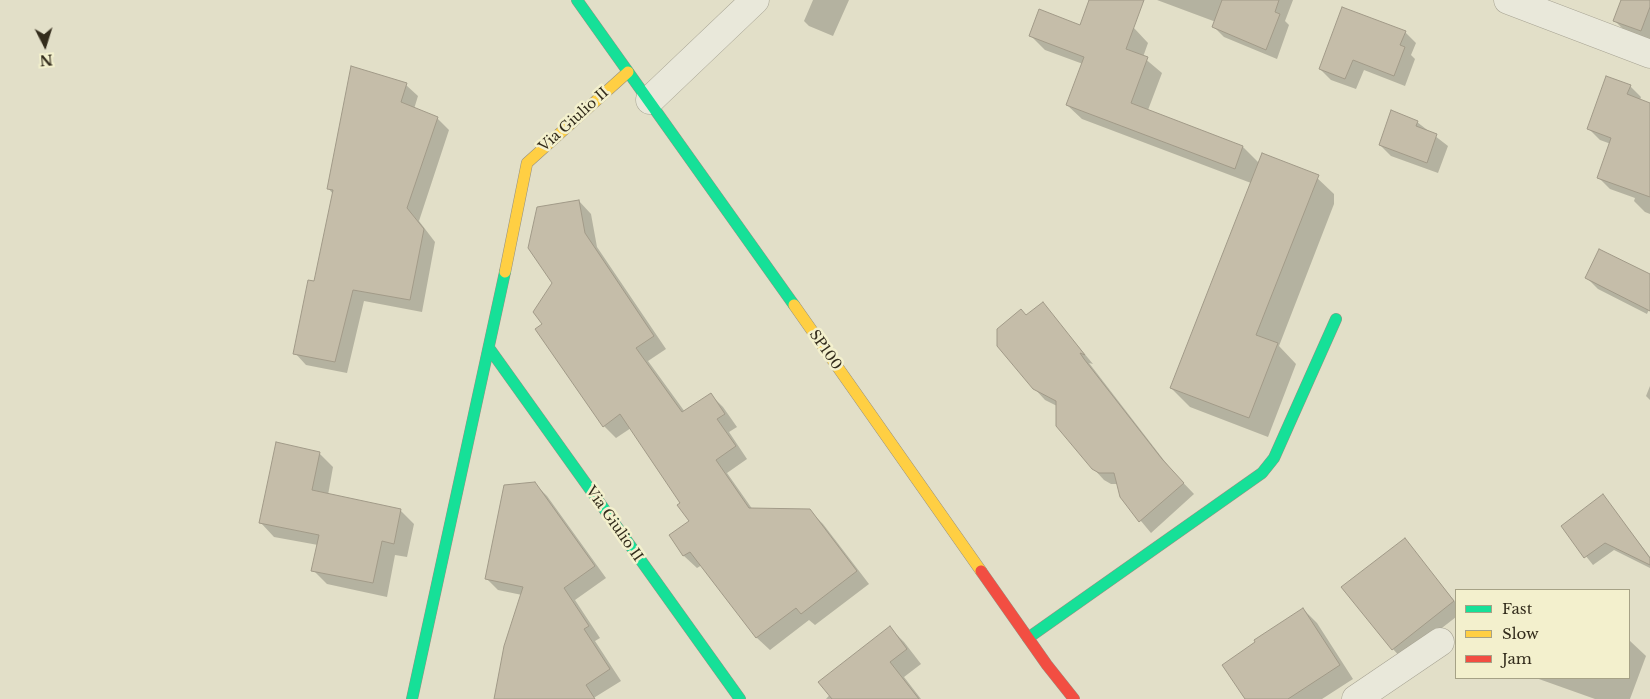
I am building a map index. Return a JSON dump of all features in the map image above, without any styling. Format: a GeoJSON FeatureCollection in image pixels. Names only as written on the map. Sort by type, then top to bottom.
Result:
{"type":"FeatureCollection","features":[{"type":"Feature","properties":{"kind":"street","name":"SP100"},"geometry":{"type":"LineString","coordinates":[[577,0],[650,100],[1028,638],[1074,699]]}},
{"type":"Feature","properties":{"kind":"street"},"geometry":{"type":"LineString","coordinates":[[650,100],[756,0]]}},
{"type":"Feature","properties":{"kind":"street"},"geometry":{"type":"LineString","coordinates":[[1508,0],[1650,54]]}},
{"type":"Feature","properties":{"kind":"street","name":"Via Giulio II"},"geometry":{"type":"LineString","coordinates":[[412,699],[489,348],[527,163],[628,72]]}},
{"type":"Feature","properties":{"kind":"street"},"geometry":{"type":"LineString","coordinates":[[1028,638],[1262,473],[1274,458],[1336,319]]}},
{"type":"Feature","properties":{"kind":"street","name":"Via Giulio II"},"geometry":{"type":"LineString","coordinates":[[489,348],[740,699]]}},
{"type":"Feature","properties":{"kind":"street"},"geometry":{"type":"LineString","coordinates":[[1356,699],[1440,642]]}},
{"type":"Feature","properties":{"kind":"building"},"geometry":{"type":"Polygon","coordinates":[[[1089,0],[1144,0],[1126,49],[1148,57],[1131,103],[1243,146],[1235,169],[1066,105],[1084,57],[1029,36],[1039,9],[1080,25],[1089,0]]]}},
{"type":"Feature","properties":{"kind":"building"},"geometry":{"type":"Polygon","coordinates":[[[1222,0],[1279,0],[1275,12],[1280,14],[1266,50],[1212,27],[1222,0]]]}},
{"type":"Feature","properties":{"kind":"building"},"geometry":{"type":"Polygon","coordinates":[[[1621,0],[1650,0],[1650,7],[1641,31],[1613,21],[1621,0]]]}},
{"type":"Feature","properties":{"kind":"building"},"geometry":{"type":"Polygon","coordinates":[[[1342,7],[1406,31],[1400,45],[1405,47],[1394,76],[1353,60],[1345,79],[1319,69],[1342,7]]]}},
{"type":"Feature","properties":{"kind":"building"},"geometry":{"type":"Polygon","coordinates":[[[351,66],[407,83],[401,102],[438,117],[407,208],[424,229],[410,300],[353,290],[335,362],[293,354],[308,280],[314,281],[333,190],[327,189],[351,66]]]}},
{"type":"Feature","properties":{"kind":"building"},"geometry":{"type":"Polygon","coordinates":[[[1606,76],[1631,85],[1627,94],[1650,103],[1650,197],[1597,178],[1611,138],[1587,129],[1606,76]]]}},
{"type":"Feature","properties":{"kind":"building"},"geometry":{"type":"Polygon","coordinates":[[[1391,110],[1418,121],[1416,126],[1437,134],[1427,163],[1379,145],[1391,110]]]}},
{"type":"Feature","properties":{"kind":"building"},"geometry":{"type":"Polygon","coordinates":[[[1262,153],[1319,175],[1256,335],[1278,343],[1249,418],[1170,388],[1262,153]]]}},
{"type":"Feature","properties":{"kind":"building"},"geometry":{"type":"Polygon","coordinates":[[[579,200],[585,233],[654,336],[636,348],[682,412],[711,393],[725,414],[717,419],[736,446],[716,460],[749,508],[810,509],[857,571],[801,614],[796,608],[756,638],[690,552],[683,556],[669,535],[689,521],[677,505],[680,503],[620,414],[603,427],[535,329],[542,324],[533,312],[552,283],[528,248],[537,207],[579,200]]]}},
{"type":"Feature","properties":{"kind":"building"},"geometry":{"type":"Polygon","coordinates":[[[1599,249],[1650,274],[1650,311],[1585,278],[1599,249]]]}},
{"type":"Feature","properties":{"kind":"building"},"geometry":{"type":"Polygon","coordinates":[[[1043,302],[1085,355],[1080,353],[1084,359],[1162,459],[1184,483],[1139,522],[1120,497],[1114,473],[1099,473],[1092,469],[1056,426],[1056,401],[1033,389],[997,346],[997,329],[1021,309],[1026,315],[1043,302]]]}},
{"type":"Feature","properties":{"kind":"building"},"geometry":{"type":"Polygon","coordinates":[[[276,442],[320,452],[312,490],[401,509],[394,544],[382,541],[373,583],[311,571],[319,535],[259,523],[276,442]]]}},
{"type":"Feature","properties":{"kind":"building"},"geometry":{"type":"Polygon","coordinates":[[[535,482],[595,566],[564,588],[589,626],[584,629],[610,669],[586,685],[595,699],[494,699],[504,646],[523,587],[485,579],[504,485],[535,482]]]}},
{"type":"Feature","properties":{"kind":"building"},"geometry":{"type":"Polygon","coordinates":[[[1603,494],[1650,558],[1650,565],[1605,543],[1584,558],[1561,526],[1603,494]]]}},
{"type":"Feature","properties":{"kind":"building"},"geometry":{"type":"Polygon","coordinates":[[[1405,538],[1454,601],[1392,650],[1341,587],[1405,538]]]}},
{"type":"Feature","properties":{"kind":"building"},"geometry":{"type":"Polygon","coordinates":[[[1303,608],[1340,665],[1288,699],[1245,699],[1222,665],[1255,642],[1254,640],[1303,608]]]}},
{"type":"Feature","properties":{"kind":"building"},"geometry":{"type":"Polygon","coordinates":[[[890,626],[907,649],[890,662],[919,699],[832,699],[818,682],[890,626]]]}},
{"type":"Feature","properties":{"kind":"traffic: fast"},"geometry":{"type":"LineString","coordinates":[[577,0],[794,305]]}},
{"type":"Feature","properties":{"kind":"traffic: fast"},"geometry":{"type":"LineString","coordinates":[[412,699],[505,272]]}},
{"type":"Feature","properties":{"kind":"traffic: fast"},"geometry":{"type":"LineString","coordinates":[[1028,638],[1262,473],[1274,458],[1336,319]]}},
{"type":"Feature","properties":{"kind":"traffic: fast"},"geometry":{"type":"LineString","coordinates":[[489,348],[740,699]]}},
{"type":"Feature","properties":{"kind":"traffic: slow"},"geometry":{"type":"LineString","coordinates":[[505,272],[527,163],[628,72]]}},
{"type":"Feature","properties":{"kind":"traffic: slow"},"geometry":{"type":"LineString","coordinates":[[794,305],[981,571]]}},
{"type":"Feature","properties":{"kind":"traffic: jam"},"geometry":{"type":"LineString","coordinates":[[981,571],[1047,665],[1074,699]]}}]}
